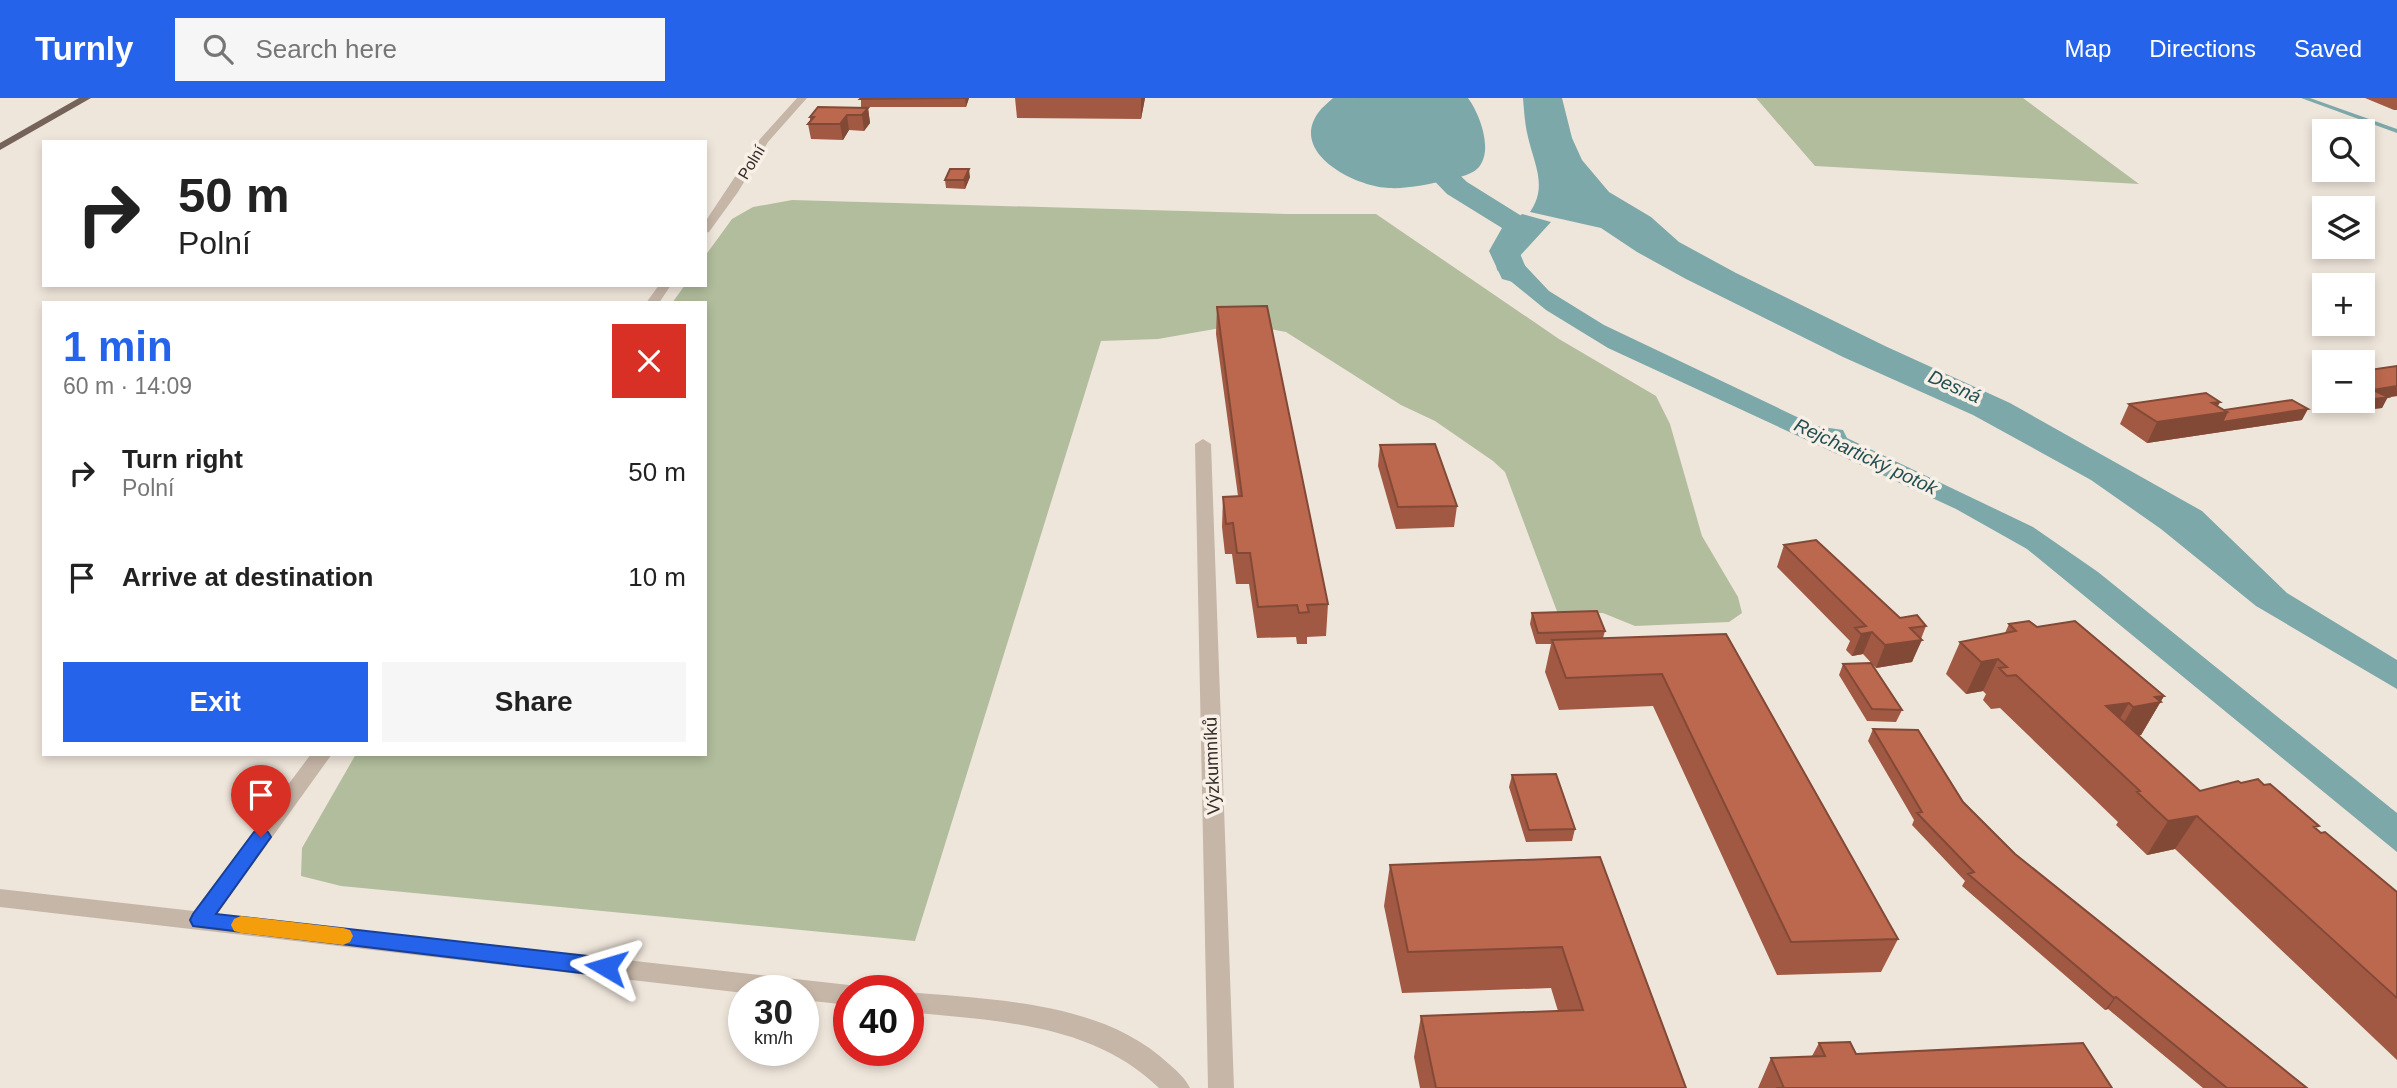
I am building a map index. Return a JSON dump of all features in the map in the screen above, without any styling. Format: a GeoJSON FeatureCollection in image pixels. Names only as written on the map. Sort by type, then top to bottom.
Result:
{"type":"FeatureCollection","features":[{"type":"Feature","properties":{"kind":"main road"},"geometry":{"type":"LineString","coordinates":[[0,147],[86,98]]}},
{"type":"Feature","properties":{"kind":"street","name":"Polní"},"geometry":{"type":"LineString","coordinates":[[707,227],[733,192],[764,141],[802,98]]}},
{"type":"Feature","properties":{"kind":"street","name":"Výzkumníků"},"geometry":{"type":"LineString","coordinates":[[1203,444],[1221,1088]]}},
{"type":"Feature","properties":{"kind":"street"},"geometry":{"type":"LineString","coordinates":[[200,920],[320,756]]}},
{"type":"Feature","properties":{"kind":"street"},"geometry":{"type":"LineString","coordinates":[[0,898],[833,993]]}},
{"type":"Feature","properties":{"kind":"street"},"geometry":{"type":"LineString","coordinates":[[924,1004],[1019,1014],[1070,1025],[1119,1042],[1164,1073],[1177,1088]]}},
{"type":"Feature","properties":{"kind":"green space"},"geometry":{"type":"Polygon","coordinates":[[[1756,98],[2023,98],[2139,184],[1815,166],[1756,98]]]}},
{"type":"Feature","properties":{"kind":"green space"},"geometry":{"type":"Polygon","coordinates":[[[792,200],[1286,214],[1376,214],[1559,339],[1656,396],[1670,424],[1702,536],[1738,597],[1742,613],[1729,622],[1635,626],[1603,613],[1558,614],[1505,472],[1435,421],[1401,405],[1286,332],[1254,326],[1232,326],[1158,339],[1101,341],[915,941],[341,886],[301,876],[302,848],[355,756],[707,756],[707,301],[673,301],[684,287],[707,287],[707,253],[732,219],[753,207],[792,200]]]}},
{"type":"Feature","properties":{"kind":"water"},"geometry":{"type":"Polygon","coordinates":[[[1333,98],[1468,98],[1480,121],[1485,139],[1484,157],[1475,171],[1448,180],[1404,188],[1360,182],[1331,166],[1312,142],[1311,128],[1318,113],[1333,98]]]}},
{"type":"Feature","properties":{"kind":"water","name":"Desná"},"geometry":{"type":"Polygon","coordinates":[[[1523,98],[1562,98],[1572,138],[1582,160],[1609,192],[1651,217],[1679,242],[1885,346],[2010,403],[2202,511],[2287,593],[2397,660],[2397,689],[2256,606],[2161,529],[2091,480],[1973,415],[1843,357],[1686,279],[1601,228],[1530,212],[1539,184],[1527,132],[1523,98]]]}},
{"type":"Feature","properties":{"kind":"water"},"geometry":{"type":"Polygon","coordinates":[[[1522,214],[1551,222],[1518,258],[1549,291],[1604,325],[1816,426],[1843,430],[1847,438],[2033,527],[2098,572],[2397,813],[2397,852],[2027,549],[1956,509],[1608,348],[1546,310],[1497,270],[1496,251],[1500,238],[1522,214]]]}},
{"type":"Feature","properties":{"kind":"building"},"geometry":{"type":"Polygon","coordinates":[[[861,98],[966,98],[860,99],[861,98]]]}},
{"type":"Feature","properties":{"kind":"building"},"geometry":{"type":"Polygon","coordinates":[[[818,107],[868,108],[862,115],[847,115],[840,124],[808,124],[818,107]]]}},
{"type":"Feature","properties":{"kind":"building"},"geometry":{"type":"Polygon","coordinates":[[[950,169],[969,169],[964,180],[945,180],[950,169]]]}},
{"type":"Feature","properties":{"kind":"building"},"geometry":{"type":"Polygon","coordinates":[[[1267,306],[1328,604],[1307,605],[1309,612],[1299,613],[1297,605],[1258,607],[1250,553],[1237,553],[1233,523],[1226,524],[1223,497],[1242,496],[1217,307],[1267,306]]]}},
{"type":"Feature","properties":{"kind":"building"},"geometry":{"type":"Polygon","coordinates":[[[2397,366],[2397,386],[2375,390],[2375,369],[2397,366]]]}},
{"type":"Feature","properties":{"kind":"building"},"geometry":{"type":"Polygon","coordinates":[[[2375,391],[2388,397],[2375,399],[2375,391]]]}},
{"type":"Feature","properties":{"kind":"building"},"geometry":{"type":"Polygon","coordinates":[[[2206,393],[2220,402],[2212,403],[2227,412],[2157,422],[2129,404],[2206,393]]]}},
{"type":"Feature","properties":{"kind":"building"},"geometry":{"type":"Polygon","coordinates":[[[2292,400],[2308,409],[2222,422],[2227,412],[2224,410],[2292,400]]]}},
{"type":"Feature","properties":{"kind":"building"},"geometry":{"type":"Polygon","coordinates":[[[1435,444],[1457,506],[1398,507],[1380,445],[1435,444]]]}},
{"type":"Feature","properties":{"kind":"building"},"geometry":{"type":"Polygon","coordinates":[[[1816,540],[1900,618],[1917,615],[1926,626],[1910,628],[1922,640],[1885,645],[1872,632],[1861,634],[1855,628],[1866,626],[1784,545],[1816,540]]]}},
{"type":"Feature","properties":{"kind":"building"},"geometry":{"type":"Polygon","coordinates":[[[1597,611],[1605,631],[1538,633],[1532,613],[1597,611]]]}},
{"type":"Feature","properties":{"kind":"building"},"geometry":{"type":"Polygon","coordinates":[[[2029,621],[2037,627],[2075,621],[2164,696],[2155,697],[2161,702],[2133,707],[2129,703],[2106,706],[2200,791],[2258,779],[2264,785],[2270,784],[2319,826],[2314,827],[2321,833],[2325,832],[2397,892],[2397,998],[2197,816],[2168,821],[2137,792],[2140,791],[2016,675],[2007,676],[1999,668],[2007,667],[1998,659],[1981,662],[1960,642],[2016,631],[2009,624],[2029,621]]]}},
{"type":"Feature","properties":{"kind":"building"},"geometry":{"type":"Polygon","coordinates":[[[1726,634],[1898,939],[1791,942],[1662,674],[1566,678],[1552,640],[1726,634]]]}},
{"type":"Feature","properties":{"kind":"building"},"geometry":{"type":"Polygon","coordinates":[[[1871,663],[1902,710],[1872,709],[1843,664],[1871,663]]]}},
{"type":"Feature","properties":{"kind":"building"},"geometry":{"type":"Polygon","coordinates":[[[1873,729],[1918,730],[1963,802],[2015,854],[2307,1088],[2227,1088],[2114,998],[1968,874],[1974,872],[1917,813],[1922,812],[1873,729]]]}},
{"type":"Feature","properties":{"kind":"building"},"geometry":{"type":"Polygon","coordinates":[[[1556,774],[1575,829],[1529,830],[1512,775],[1556,774]]]}},
{"type":"Feature","properties":{"kind":"building"},"geometry":{"type":"Polygon","coordinates":[[[1600,857],[1686,1088],[1436,1088],[1421,1016],[1583,1010],[1562,947],[1408,952],[1390,865],[1600,857]]]}},
{"type":"Feature","properties":{"kind":"building"},"geometry":{"type":"Polygon","coordinates":[[[1850,1042],[1856,1054],[2083,1043],[2112,1088],[1784,1088],[1771,1058],[1825,1056],[1819,1043],[1850,1042]]]}},
{"type":"Feature","properties":{"kind":"waterway","name":"Rejchartický potok"},"geometry":{"type":"LineString","coordinates":[[1366,98],[1457,188],[1518,226],[1504,251],[1513,273]]}},
{"type":"Feature","properties":{"kind":"waterway"},"geometry":{"type":"LineString","coordinates":[[2304,98],[2397,131]]}},
{"type":"Feature","properties":{"kind":"slow traffic"},"geometry":{"type":"LineString","coordinates":[[241,925],[343,936]]}},
{"type":"Feature","properties":{"kind":"route"},"geometry":{"type":"LineString","coordinates":[[261,837],[200,920],[606,967]]}}]}
